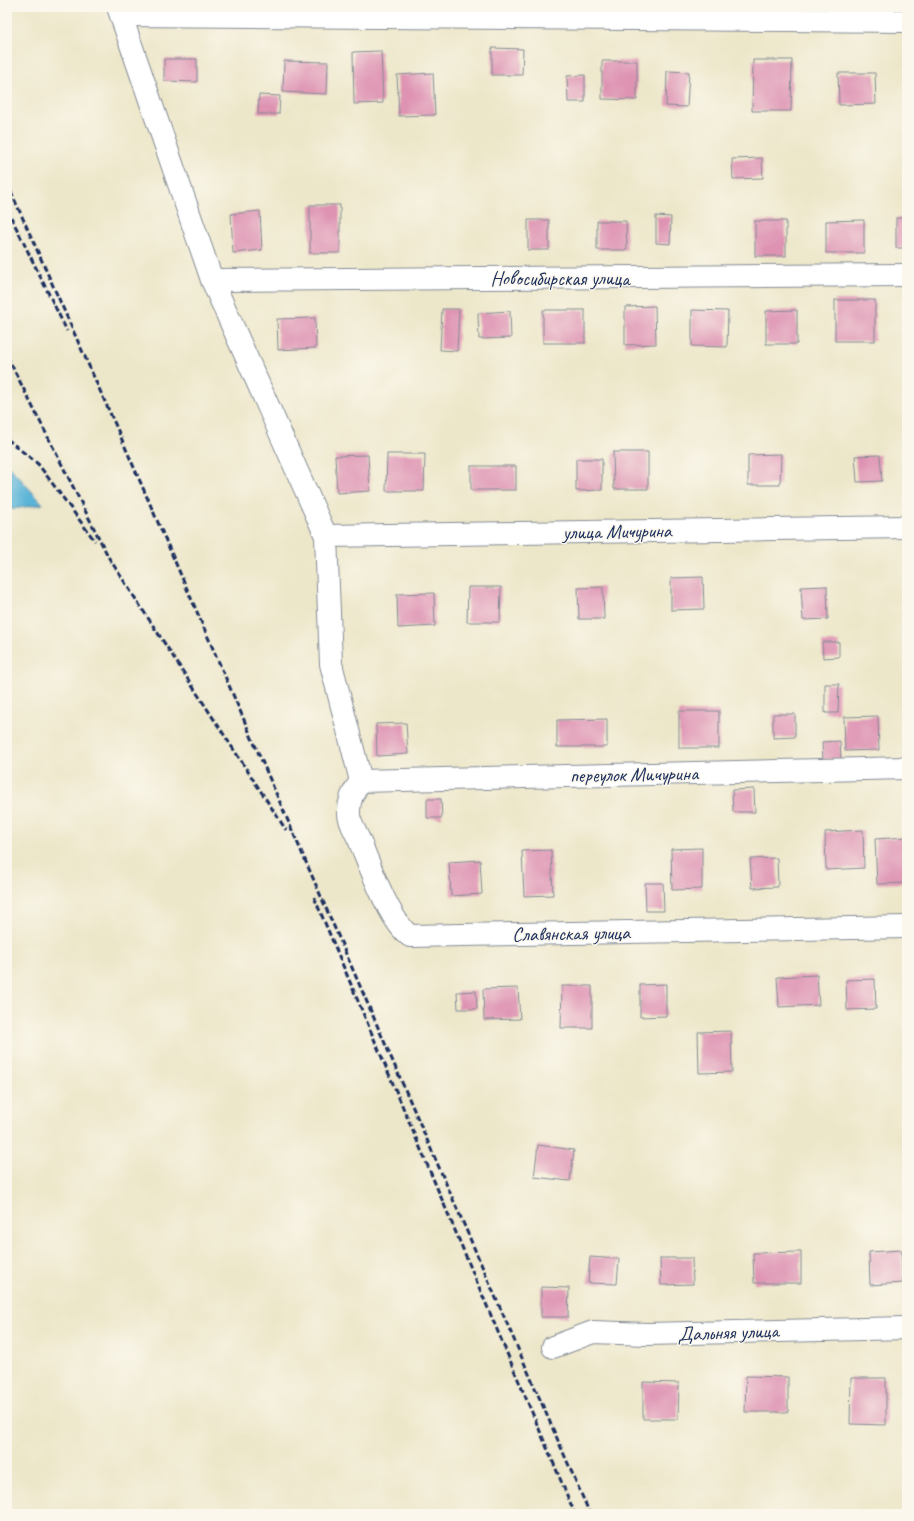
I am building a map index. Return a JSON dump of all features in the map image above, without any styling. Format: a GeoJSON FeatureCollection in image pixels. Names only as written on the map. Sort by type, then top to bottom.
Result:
{"type":"FeatureCollection","features":[{"type":"Feature","properties":{"kind":"street"},"geometry":{"type":"LineString","coordinates":[[361,780],[331,664],[326,536],[212,280],[120,11],[907,21]]}},
{"type":"Feature","properties":{"kind":"street","name":"Новосибирская улица"},"geometry":{"type":"LineString","coordinates":[[212,280],[907,275]]}},
{"type":"Feature","properties":{"kind":"street","name":"улица Мичурина"},"geometry":{"type":"LineString","coordinates":[[326,536],[907,527]]}},
{"type":"Feature","properties":{"kind":"street","name":"переулок Мичурина"},"geometry":{"type":"LineString","coordinates":[[361,780],[907,768]]}},
{"type":"Feature","properties":{"kind":"street","name":"Славянская улица"},"geometry":{"type":"LineString","coordinates":[[361,780],[350,799],[349,815],[384,897],[399,925],[404,932],[410,936],[907,926]]}},
{"type":"Feature","properties":{"kind":"street","name":"Дальняя улица"},"geometry":{"type":"LineString","coordinates":[[553,1346],[593,1332],[647,1334],[907,1328]]}},
{"type":"Feature","properties":{"kind":"water"},"geometry":{"type":"Polygon","coordinates":[[[7,464],[43,504],[7,510],[7,464]]]}},
{"type":"Feature","properties":{"kind":"building"},"geometry":{"type":"Polygon","coordinates":[[[492,48],[523,49],[522,75],[492,75],[492,48]]]}},
{"type":"Feature","properties":{"kind":"building"},"geometry":{"type":"Polygon","coordinates":[[[381,51],[383,103],[354,104],[353,52],[381,51]]]}},
{"type":"Feature","properties":{"kind":"building"},"geometry":{"type":"Polygon","coordinates":[[[164,59],[197,59],[197,82],[164,81],[164,59]]]}},
{"type":"Feature","properties":{"kind":"building"},"geometry":{"type":"Polygon","coordinates":[[[753,60],[792,60],[791,111],[752,111],[753,60]]]}},
{"type":"Feature","properties":{"kind":"building"},"geometry":{"type":"Polygon","coordinates":[[[284,61],[328,62],[327,94],[283,92],[284,61]]]}},
{"type":"Feature","properties":{"kind":"building"},"geometry":{"type":"Polygon","coordinates":[[[602,61],[637,61],[637,100],[602,99],[602,61]]]}},
{"type":"Feature","properties":{"kind":"building"},"geometry":{"type":"Polygon","coordinates":[[[667,71],[689,72],[687,107],[666,106],[667,71]]]}},
{"type":"Feature","properties":{"kind":"building"},"geometry":{"type":"Polygon","coordinates":[[[433,73],[435,115],[399,116],[397,75],[433,73]]]}},
{"type":"Feature","properties":{"kind":"building"},"geometry":{"type":"Polygon","coordinates":[[[838,73],[875,73],[876,104],[839,105],[838,73]]]}},
{"type":"Feature","properties":{"kind":"building"},"geometry":{"type":"Polygon","coordinates":[[[585,75],[585,102],[568,102],[567,76],[585,75]]]}},
{"type":"Feature","properties":{"kind":"building"},"geometry":{"type":"Polygon","coordinates":[[[259,95],[280,96],[279,114],[258,114],[259,95]]]}},
{"type":"Feature","properties":{"kind":"building"},"geometry":{"type":"Polygon","coordinates":[[[762,158],[763,178],[733,179],[732,159],[762,158]]]}},
{"type":"Feature","properties":{"kind":"building"},"geometry":{"type":"Polygon","coordinates":[[[310,205],[340,205],[340,253],[310,253],[310,205]]]}},
{"type":"Feature","properties":{"kind":"building"},"geometry":{"type":"Polygon","coordinates":[[[260,211],[262,250],[233,253],[231,214],[260,211]]]}},
{"type":"Feature","properties":{"kind":"building"},"geometry":{"type":"Polygon","coordinates":[[[656,216],[671,217],[670,244],[656,243],[656,216]]]}},
{"type":"Feature","properties":{"kind":"building"},"geometry":{"type":"Polygon","coordinates":[[[896,218],[907,218],[907,248],[896,248],[896,218]]]}},
{"type":"Feature","properties":{"kind":"building"},"geometry":{"type":"Polygon","coordinates":[[[528,220],[549,220],[549,250],[528,250],[528,220]]]}},
{"type":"Feature","properties":{"kind":"building"},"geometry":{"type":"Polygon","coordinates":[[[864,220],[864,253],[826,253],[826,221],[864,220]]]}},
{"type":"Feature","properties":{"kind":"building"},"geometry":{"type":"Polygon","coordinates":[[[597,221],[626,221],[627,250],[597,250],[597,221]]]}},
{"type":"Feature","properties":{"kind":"building"},"geometry":{"type":"Polygon","coordinates":[[[755,221],[786,221],[786,256],[755,256],[755,221]]]}},
{"type":"Feature","properties":{"kind":"building"},"geometry":{"type":"Polygon","coordinates":[[[835,300],[875,300],[875,341],[835,341],[835,300]]]}},
{"type":"Feature","properties":{"kind":"building"},"geometry":{"type":"Polygon","coordinates":[[[655,306],[656,344],[625,345],[625,307],[655,306]]]}},
{"type":"Feature","properties":{"kind":"building"},"geometry":{"type":"Polygon","coordinates":[[[442,309],[459,309],[457,351],[440,350],[442,309]]]}},
{"type":"Feature","properties":{"kind":"building"},"geometry":{"type":"Polygon","coordinates":[[[543,310],[585,310],[585,343],[543,343],[543,310]]]}},
{"type":"Feature","properties":{"kind":"building"},"geometry":{"type":"Polygon","coordinates":[[[692,310],[728,311],[727,347],[692,346],[692,310]]]}},
{"type":"Feature","properties":{"kind":"building"},"geometry":{"type":"Polygon","coordinates":[[[797,310],[797,344],[766,344],[766,311],[797,310]]]}},
{"type":"Feature","properties":{"kind":"building"},"geometry":{"type":"Polygon","coordinates":[[[510,311],[511,338],[479,339],[478,313],[510,311]]]}},
{"type":"Feature","properties":{"kind":"building"},"geometry":{"type":"Polygon","coordinates":[[[315,318],[316,348],[278,350],[277,319],[315,318]]]}},
{"type":"Feature","properties":{"kind":"building"},"geometry":{"type":"Polygon","coordinates":[[[613,452],[648,452],[648,489],[614,489],[613,452]]]}},
{"type":"Feature","properties":{"kind":"building"},"geometry":{"type":"Polygon","coordinates":[[[387,454],[425,454],[424,491],[386,491],[387,454]]]}},
{"type":"Feature","properties":{"kind":"building"},"geometry":{"type":"Polygon","coordinates":[[[781,454],[780,485],[748,485],[748,455],[781,454]]]}},
{"type":"Feature","properties":{"kind":"building"},"geometry":{"type":"Polygon","coordinates":[[[368,455],[370,491],[337,493],[335,456],[368,455]]]}},
{"type":"Feature","properties":{"kind":"building"},"geometry":{"type":"Polygon","coordinates":[[[880,455],[882,481],[857,482],[855,456],[880,455]]]}},
{"type":"Feature","properties":{"kind":"building"},"geometry":{"type":"Polygon","coordinates":[[[576,459],[602,459],[602,490],[576,491],[576,459]]]}},
{"type":"Feature","properties":{"kind":"building"},"geometry":{"type":"Polygon","coordinates":[[[471,466],[516,466],[516,490],[471,490],[471,466]]]}},
{"type":"Feature","properties":{"kind":"building"},"geometry":{"type":"Polygon","coordinates":[[[703,577],[704,609],[671,610],[671,578],[703,577]]]}},
{"type":"Feature","properties":{"kind":"building"},"geometry":{"type":"Polygon","coordinates":[[[827,586],[828,619],[803,620],[801,587],[827,586]]]}},
{"type":"Feature","properties":{"kind":"building"},"geometry":{"type":"Polygon","coordinates":[[[468,587],[501,587],[500,622],[467,622],[468,587]]]}},
{"type":"Feature","properties":{"kind":"building"},"geometry":{"type":"Polygon","coordinates":[[[603,587],[604,619],[579,619],[578,588],[603,587]]]}},
{"type":"Feature","properties":{"kind":"building"},"geometry":{"type":"Polygon","coordinates":[[[434,593],[435,626],[398,628],[397,594],[434,593]]]}},
{"type":"Feature","properties":{"kind":"building"},"geometry":{"type":"Polygon","coordinates":[[[822,642],[839,642],[839,657],[823,658],[822,642]]]}},
{"type":"Feature","properties":{"kind":"building"},"geometry":{"type":"Polygon","coordinates":[[[825,684],[839,684],[838,713],[825,713],[825,684]]]}},
{"type":"Feature","properties":{"kind":"building"},"geometry":{"type":"Polygon","coordinates":[[[679,711],[719,711],[719,748],[679,748],[679,711]]]}},
{"type":"Feature","properties":{"kind":"building"},"geometry":{"type":"Polygon","coordinates":[[[773,714],[795,714],[795,737],[773,738],[773,714]]]}},
{"type":"Feature","properties":{"kind":"building"},"geometry":{"type":"Polygon","coordinates":[[[878,716],[879,750],[845,751],[844,717],[878,716]]]}},
{"type":"Feature","properties":{"kind":"building"},"geometry":{"type":"Polygon","coordinates":[[[607,719],[607,747],[557,747],[557,720],[607,719]]]}},
{"type":"Feature","properties":{"kind":"building"},"geometry":{"type":"Polygon","coordinates":[[[406,723],[408,754],[377,756],[376,724],[406,723]]]}},
{"type":"Feature","properties":{"kind":"building"},"geometry":{"type":"Polygon","coordinates":[[[840,741],[841,759],[823,760],[822,742],[840,741]]]}},
{"type":"Feature","properties":{"kind":"building"},"geometry":{"type":"Polygon","coordinates":[[[754,789],[755,812],[733,812],[732,790],[754,789]]]}},
{"type":"Feature","properties":{"kind":"building"},"geometry":{"type":"Polygon","coordinates":[[[427,799],[441,799],[442,818],[427,818],[427,799]]]}},
{"type":"Feature","properties":{"kind":"building"},"geometry":{"type":"Polygon","coordinates":[[[863,830],[864,868],[826,870],[825,832],[863,830]]]}},
{"type":"Feature","properties":{"kind":"building"},"geometry":{"type":"Polygon","coordinates":[[[907,837],[907,883],[877,884],[875,839],[907,837]]]}},
{"type":"Feature","properties":{"kind":"building"},"geometry":{"type":"Polygon","coordinates":[[[702,848],[702,889],[672,890],[671,849],[702,848]]]}},
{"type":"Feature","properties":{"kind":"building"},"geometry":{"type":"Polygon","coordinates":[[[551,850],[553,895],[524,896],[522,851],[551,850]]]}},
{"type":"Feature","properties":{"kind":"building"},"geometry":{"type":"Polygon","coordinates":[[[777,858],[778,887],[752,888],[750,859],[777,858]]]}},
{"type":"Feature","properties":{"kind":"building"},"geometry":{"type":"Polygon","coordinates":[[[480,860],[482,894],[451,896],[449,862],[480,860]]]}},
{"type":"Feature","properties":{"kind":"building"},"geometry":{"type":"Polygon","coordinates":[[[645,883],[663,883],[664,911],[646,911],[645,883]]]}},
{"type":"Feature","properties":{"kind":"building"},"geometry":{"type":"Polygon","coordinates":[[[817,975],[819,1005],[779,1007],[777,977],[817,975]]]}},
{"type":"Feature","properties":{"kind":"building"},"geometry":{"type":"Polygon","coordinates":[[[875,979],[876,1009],[847,1010],[846,980],[875,979]]]}},
{"type":"Feature","properties":{"kind":"building"},"geometry":{"type":"Polygon","coordinates":[[[666,984],[666,1016],[640,1017],[640,985],[666,984]]]}},
{"type":"Feature","properties":{"kind":"building"},"geometry":{"type":"Polygon","coordinates":[[[562,986],[592,986],[592,1028],[561,1028],[562,986]]]}},
{"type":"Feature","properties":{"kind":"building"},"geometry":{"type":"Polygon","coordinates":[[[518,988],[520,1019],[484,1020],[483,989],[518,988]]]}},
{"type":"Feature","properties":{"kind":"building"},"geometry":{"type":"Polygon","coordinates":[[[476,991],[477,1009],[458,1009],[457,992],[476,991]]]}},
{"type":"Feature","properties":{"kind":"building"},"geometry":{"type":"Polygon","coordinates":[[[731,1031],[732,1072],[699,1073],[698,1032],[731,1031]]]}},
{"type":"Feature","properties":{"kind":"building"},"geometry":{"type":"Polygon","coordinates":[[[538,1145],[574,1150],[570,1181],[534,1177],[538,1145]]]}},
{"type":"Feature","properties":{"kind":"building"},"geometry":{"type":"Polygon","coordinates":[[[901,1250],[903,1283],[870,1285],[869,1252],[901,1250]]]}},
{"type":"Feature","properties":{"kind":"building"},"geometry":{"type":"Polygon","coordinates":[[[801,1252],[801,1283],[754,1283],[753,1253],[801,1252]]]}},
{"type":"Feature","properties":{"kind":"building"},"geometry":{"type":"Polygon","coordinates":[[[590,1257],[619,1259],[617,1284],[588,1283],[590,1257]]]}},
{"type":"Feature","properties":{"kind":"building"},"geometry":{"type":"Polygon","coordinates":[[[660,1258],[692,1258],[693,1284],[661,1285],[660,1258]]]}},
{"type":"Feature","properties":{"kind":"building"},"geometry":{"type":"Polygon","coordinates":[[[541,1287],[569,1288],[568,1317],[541,1317],[541,1287]]]}},
{"type":"Feature","properties":{"kind":"building"},"geometry":{"type":"Polygon","coordinates":[[[746,1376],[788,1377],[788,1412],[745,1412],[746,1376]]]}},
{"type":"Feature","properties":{"kind":"building"},"geometry":{"type":"Polygon","coordinates":[[[851,1378],[886,1378],[886,1425],[850,1424],[851,1378]]]}},
{"type":"Feature","properties":{"kind":"building"},"geometry":{"type":"Polygon","coordinates":[[[643,1382],[679,1383],[678,1419],[643,1419],[643,1382]]]}},
{"type":"Feature","properties":{"kind":"railway"},"geometry":{"type":"LineString","coordinates":[[7,183],[119,433],[590,1514]]}},
{"type":"Feature","properties":{"kind":"railway"},"geometry":{"type":"LineString","coordinates":[[7,209],[67,331]]}},
{"type":"Feature","properties":{"kind":"railway"},"geometry":{"type":"LineString","coordinates":[[7,356],[109,558],[286,830]]}},
{"type":"Feature","properties":{"kind":"railway"},"geometry":{"type":"LineString","coordinates":[[7,439],[38,464],[95,541]]}},
{"type":"Feature","properties":{"kind":"railway"},"geometry":{"type":"LineString","coordinates":[[314,897],[575,1514]]}}]}
